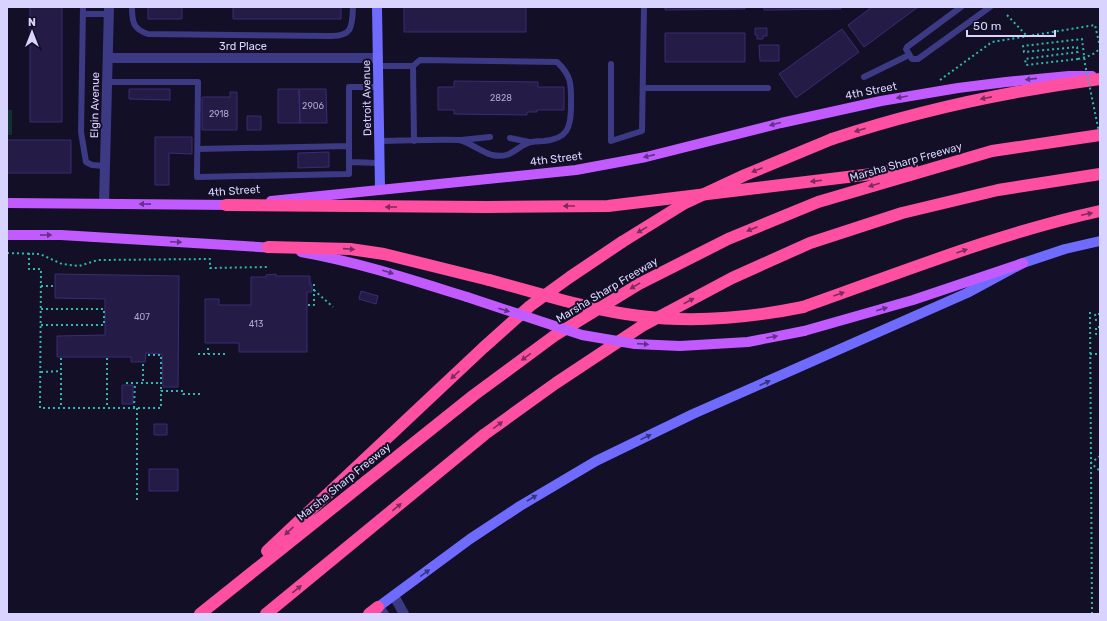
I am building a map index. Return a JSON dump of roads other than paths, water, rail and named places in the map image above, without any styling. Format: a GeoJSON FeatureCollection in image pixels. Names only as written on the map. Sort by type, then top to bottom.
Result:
{"type":"FeatureCollection","features":[{"type":"Feature","properties":{"kind":"highway"},"geometry":{"type":"LineString","coordinates":[[201,613],[530,306],[616,246],[685,204],[745,175],[832,139],[874,125],[920,113],[1040,88],[1100,78]]}},
{"type":"Feature","properties":{"kind":"highway","name":"Marsha Sharp Freeway"},"geometry":{"type":"LineString","coordinates":[[201,613],[474,395],[554,336],[639,284],[728,239],[818,202],[992,151],[1100,136]]}},
{"type":"Feature","properties":{"kind":"highway"},"geometry":{"type":"LineString","coordinates":[[226,205],[487,207],[608,206],[872,174],[992,151]]}},
{"type":"Feature","properties":{"kind":"highway"},"geometry":{"type":"LineString","coordinates":[[266,614],[492,430],[556,383],[642,326],[732,278],[810,243],[902,213],[998,190],[1100,174]]}},
{"type":"Feature","properties":{"kind":"highway"},"geometry":{"type":"LineString","coordinates":[[268,246],[350,249],[384,254],[590,307],[640,316],[703,320],[768,314],[803,307],[991,241],[1071,217],[1100,211]]}},
{"type":"Feature","properties":{"kind":"main road","name":"Detroit Avenue"},"geometry":{"type":"LineString","coordinates":[[377,7],[380,189]]}},
{"type":"Feature","properties":{"kind":"main road","name":"4th Street"},"geometry":{"type":"LineString","coordinates":[[7,204],[226,205],[576,170],[646,157],[781,123],[888,100],[958,88],[1036,78],[1069,76],[1100,78]]}},
{"type":"Feature","properties":{"kind":"main road"},"geometry":{"type":"LineString","coordinates":[[7,235],[61,235],[268,246],[332,257],[384,271],[582,335],[635,344],[680,346],[748,342],[804,332],[913,300],[1066,249],[1100,241]]}},
{"type":"Feature","properties":{"kind":"main road"},"geometry":{"type":"LineString","coordinates":[[377,612],[394,596],[470,539],[520,506],[596,461],[693,414],[968,293],[1023,263]]}},
{"type":"Feature","properties":{"kind":"street","name":"Elgin Avenue"},"geometry":{"type":"LineString","coordinates":[[104,204],[109,11]]}},
{"type":"Feature","properties":{"kind":"street","name":"3rd Place"},"geometry":{"type":"LineString","coordinates":[[108,58],[378,62]]}},
{"type":"Feature","properties":{"kind":"street"},"geometry":{"type":"LineString","coordinates":[[394,596],[404,614]]}},
{"type":"Feature","properties":{"kind":"lane"},"geometry":{"type":"LineString","coordinates":[[83,7],[81,132],[86,162],[92,165],[105,166]]}},
{"type":"Feature","properties":{"kind":"lane"},"geometry":{"type":"LineString","coordinates":[[132,7],[134,24],[139,31],[148,34],[331,36],[338,36],[347,33],[352,27],[353,7]]}},
{"type":"Feature","properties":{"kind":"lane"},"geometry":{"type":"LineString","coordinates":[[611,64],[611,141],[642,131],[644,7]]}},
{"type":"Feature","properties":{"kind":"lane"},"geometry":{"type":"LineString","coordinates":[[961,7],[907,47],[906,49],[912,59],[918,59],[990,7]]}},
{"type":"Feature","properties":{"kind":"lane"},"geometry":{"type":"LineString","coordinates":[[83,14],[109,11]]}},
{"type":"Feature","properties":{"kind":"lane"},"geometry":{"type":"LineString","coordinates":[[864,77],[909,55]]}},
{"type":"Feature","properties":{"kind":"lane"},"geometry":{"type":"LineString","coordinates":[[378,62],[398,66],[413,66],[420,60],[557,62],[566,70],[571,83],[571,119],[568,130],[560,138],[546,141],[529,142],[510,138]]}},
{"type":"Feature","properties":{"kind":"lane"},"geometry":{"type":"LineString","coordinates":[[413,66],[414,141]]}},
{"type":"Feature","properties":{"kind":"lane"},"geometry":{"type":"LineString","coordinates":[[107,82],[198,82],[197,177],[349,174],[349,87],[378,87]]}},
{"type":"Feature","properties":{"kind":"lane"},"geometry":{"type":"LineString","coordinates":[[643,88],[768,88]]}},
{"type":"Feature","properties":{"kind":"lane"},"geometry":{"type":"LineString","coordinates":[[379,141],[461,140],[490,137]]}},
{"type":"Feature","properties":{"kind":"lane"},"geometry":{"type":"LineString","coordinates":[[461,140],[493,155],[510,154],[529,142]]}},
{"type":"Feature","properties":{"kind":"lane"},"geometry":{"type":"LineString","coordinates":[[198,149],[349,146]]}},
{"type":"Feature","properties":{"kind":"lane"},"geometry":{"type":"LineString","coordinates":[[349,162],[379,162]]}}]}
